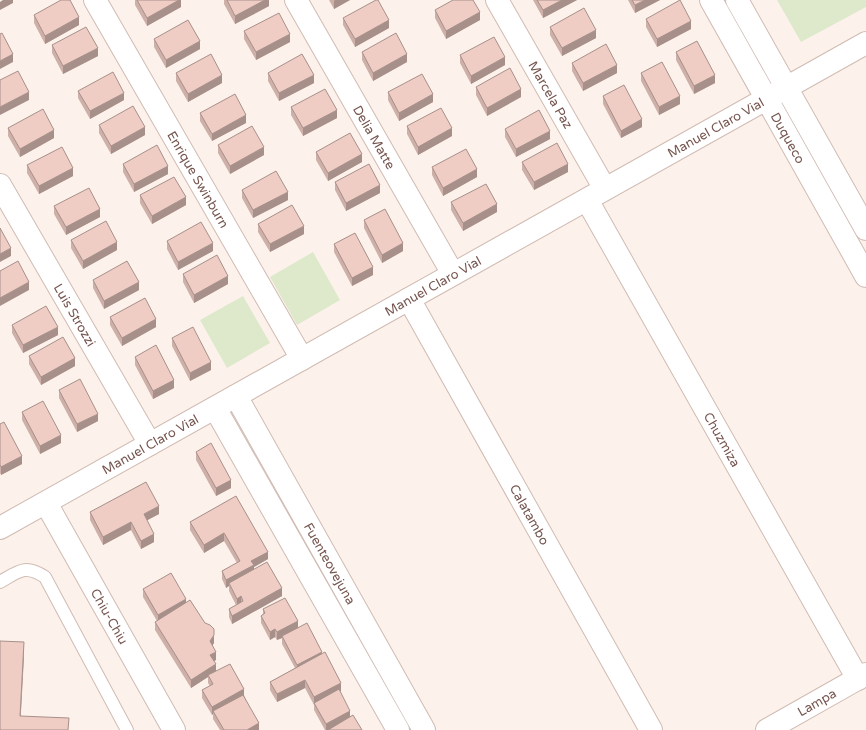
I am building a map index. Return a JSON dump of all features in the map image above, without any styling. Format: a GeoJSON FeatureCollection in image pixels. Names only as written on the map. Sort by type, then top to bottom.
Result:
{"type":"FeatureCollection","features":[{"type":"Feature","properties":{"kind":"street","name":"Enrique Swinburn"},"geometry":{"type":"LineString","coordinates":[[94,0],[302,359]]}},
{"type":"Feature","properties":{"kind":"street","name":"Delia Matte"},"geometry":{"type":"LineString","coordinates":[[296,0],[453,274]]}},
{"type":"Feature","properties":{"kind":"street","name":"Marcela Paz"},"geometry":{"type":"LineString","coordinates":[[497,0],[596,194]]}},
{"type":"Feature","properties":{"kind":"street","name":"Duqueco"},"geometry":{"type":"LineString","coordinates":[[711,0],[866,276]]}},
{"type":"Feature","properties":{"kind":"street","name":"Duqueco"},"geometry":{"type":"LineString","coordinates":[[737,0],[866,229]]}},
{"type":"Feature","properties":{"kind":"street","name":"Manuel Claro Vial"},"geometry":{"type":"LineString","coordinates":[[0,528],[866,43]]}},
{"type":"Feature","properties":{"kind":"street","name":"Luis Strozzi"},"geometry":{"type":"LineString","coordinates":[[0,185],[150,444]]}},
{"type":"Feature","properties":{"kind":"street","name":"Chuzmiza"},"geometry":{"type":"LineString","coordinates":[[596,194],[862,676]]}},
{"type":"Feature","properties":{"kind":"street","name":"Calatambo"},"geometry":{"type":"LineString","coordinates":[[409,299],[651,730]]}},
{"type":"Feature","properties":{"kind":"street","name":"Fuenteovejuna"},"geometry":{"type":"LineString","coordinates":[[236,396],[424,730]]}},
{"type":"Feature","properties":{"kind":"street","name":"Fuenteovejuna"},"geometry":{"type":"LineString","coordinates":[[215,408],[398,730]]}},
{"type":"Feature","properties":{"kind":"street","name":"Chiu-Chiu"},"geometry":{"type":"LineString","coordinates":[[46,503],[174,730]]}},
{"type":"Feature","properties":{"kind":"street","name":"Lampa"},"geometry":{"type":"LineString","coordinates":[[767,730],[862,676]]}},
{"type":"Feature","properties":{"kind":"lane"},"geometry":{"type":"LineString","coordinates":[[0,582],[22,570],[35,571],[45,578],[127,730]]}},
{"type":"Feature","properties":{"kind":"green space"},"geometry":{"type":"Polygon","coordinates":[[[777,0],[866,0],[866,7],[801,42],[777,0]]]}},
{"type":"Feature","properties":{"kind":"green space"},"geometry":{"type":"Polygon","coordinates":[[[313,252],[340,300],[297,325],[270,277],[313,252]]]}},
{"type":"Feature","properties":{"kind":"green space"},"geometry":{"type":"Polygon","coordinates":[[[243,296],[270,343],[227,368],[200,320],[243,296]]]}},
{"type":"Feature","properties":{"kind":"building"},"geometry":{"type":"Polygon","coordinates":[[[61,0],[70,0],[79,17],[45,36],[34,15],[61,0]]]}},
{"type":"Feature","properties":{"kind":"building"},"geometry":{"type":"Polygon","coordinates":[[[137,0],[179,0],[147,18],[137,0]]]}},
{"type":"Feature","properties":{"kind":"building"},"geometry":{"type":"Polygon","coordinates":[[[227,0],[265,0],[235,16],[227,0]]]}},
{"type":"Feature","properties":{"kind":"building"},"geometry":{"type":"Polygon","coordinates":[[[378,0],[389,20],[355,39],[343,18],[378,0]]]}},
{"type":"Feature","properties":{"kind":"building"},"geometry":{"type":"Polygon","coordinates":[[[453,0],[473,0],[480,12],[446,31],[435,10],[453,0]]]}},
{"type":"Feature","properties":{"kind":"building"},"geometry":{"type":"Polygon","coordinates":[[[537,0],[562,0],[543,10],[537,0]]]}},
{"type":"Feature","properties":{"kind":"building"},"geometry":{"type":"Polygon","coordinates":[[[632,0],[645,0],[635,5],[632,0]]]}},
{"type":"Feature","properties":{"kind":"building"},"geometry":{"type":"Polygon","coordinates":[[[680,0],[691,21],[657,39],[646,19],[680,0]]]}},
{"type":"Feature","properties":{"kind":"building"},"geometry":{"type":"Polygon","coordinates":[[[584,8],[596,30],[562,48],[550,27],[584,8]]]}},
{"type":"Feature","properties":{"kind":"building"},"geometry":{"type":"Polygon","coordinates":[[[279,13],[290,34],[256,52],[244,31],[279,13]]]}},
{"type":"Feature","properties":{"kind":"building"},"geometry":{"type":"Polygon","coordinates":[[[188,20],[200,41],[166,60],[154,39],[188,20]]]}},
{"type":"Feature","properties":{"kind":"building"},"geometry":{"type":"Polygon","coordinates":[[[86,27],[98,48],[63,66],[52,45],[86,27]]]}},
{"type":"Feature","properties":{"kind":"building"},"geometry":{"type":"Polygon","coordinates":[[[2,33],[13,54],[0,61],[0,34],[2,33]]]}},
{"type":"Feature","properties":{"kind":"building"},"geometry":{"type":"Polygon","coordinates":[[[396,33],[407,54],[373,73],[362,52],[396,33]]]}},
{"type":"Feature","properties":{"kind":"building"},"geometry":{"type":"Polygon","coordinates":[[[494,37],[505,57],[471,76],[460,55],[494,37]]]}},
{"type":"Feature","properties":{"kind":"building"},"geometry":{"type":"Polygon","coordinates":[[[697,41],[715,75],[694,86],[676,52],[697,41]]]}},
{"type":"Feature","properties":{"kind":"building"},"geometry":{"type":"Polygon","coordinates":[[[606,44],[617,65],[583,83],[572,63],[606,44]]]}},
{"type":"Feature","properties":{"kind":"building"},"geometry":{"type":"Polygon","coordinates":[[[211,54],[222,75],[188,94],[176,73],[211,54]]]}},
{"type":"Feature","properties":{"kind":"building"},"geometry":{"type":"Polygon","coordinates":[[[302,54],[314,75],[279,93],[268,73],[302,54]]]}},
{"type":"Feature","properties":{"kind":"building"},"geometry":{"type":"Polygon","coordinates":[[[662,62],[680,96],[659,107],[641,73],[662,62]]]}},
{"type":"Feature","properties":{"kind":"building"},"geometry":{"type":"Polygon","coordinates":[[[510,68],[521,89],[487,108],[476,87],[510,68]]]}},
{"type":"Feature","properties":{"kind":"building"},"geometry":{"type":"Polygon","coordinates":[[[18,71],[29,92],[0,107],[0,80],[18,71]]]}},
{"type":"Feature","properties":{"kind":"building"},"geometry":{"type":"Polygon","coordinates":[[[113,72],[124,93],[90,111],[78,91],[113,72]]]}},
{"type":"Feature","properties":{"kind":"building"},"geometry":{"type":"Polygon","coordinates":[[[422,74],[433,94],[399,113],[388,92],[422,74]]]}},
{"type":"Feature","properties":{"kind":"building"},"geometry":{"type":"Polygon","coordinates":[[[624,85],[642,119],[621,131],[603,96],[624,85]]]}},
{"type":"Feature","properties":{"kind":"building"},"geometry":{"type":"Polygon","coordinates":[[[325,89],[337,110],[303,128],[291,107],[325,89]]]}},
{"type":"Feature","properties":{"kind":"building"},"geometry":{"type":"Polygon","coordinates":[[[235,94],[246,115],[212,134],[200,113],[235,94]]]}},
{"type":"Feature","properties":{"kind":"building"},"geometry":{"type":"Polygon","coordinates":[[[133,106],[145,127],[111,146],[99,125],[133,106]]]}},
{"type":"Feature","properties":{"kind":"building"},"geometry":{"type":"Polygon","coordinates":[[[441,108],[452,128],[418,147],[407,126],[441,108]]]}},
{"type":"Feature","properties":{"kind":"building"},"geometry":{"type":"Polygon","coordinates":[[[43,109],[54,130],[20,149],[8,128],[43,109]]]}},
{"type":"Feature","properties":{"kind":"building"},"geometry":{"type":"Polygon","coordinates":[[[539,110],[550,131],[516,149],[505,129],[539,110]]]}},
{"type":"Feature","properties":{"kind":"building"},"geometry":{"type":"Polygon","coordinates":[[[252,126],[264,147],[230,166],[218,145],[252,126]]]}},
{"type":"Feature","properties":{"kind":"building"},"geometry":{"type":"Polygon","coordinates":[[[350,133],[362,154],[328,173],[316,152],[350,133]]]}},
{"type":"Feature","properties":{"kind":"building"},"geometry":{"type":"Polygon","coordinates":[[[557,143],[568,164],[534,182],[522,162],[557,143]]]}},
{"type":"Feature","properties":{"kind":"building"},"geometry":{"type":"Polygon","coordinates":[[[157,145],[168,166],[134,184],[123,164],[157,145]]]}},
{"type":"Feature","properties":{"kind":"building"},"geometry":{"type":"Polygon","coordinates":[[[62,147],[73,168],[39,186],[27,165],[62,147]]]}},
{"type":"Feature","properties":{"kind":"building"},"geometry":{"type":"Polygon","coordinates":[[[466,149],[477,169],[443,188],[432,167],[466,149]]]}},
{"type":"Feature","properties":{"kind":"building"},"geometry":{"type":"Polygon","coordinates":[[[369,164],[380,185],[346,203],[335,182],[369,164]]]}},
{"type":"Feature","properties":{"kind":"building"},"geometry":{"type":"Polygon","coordinates":[[[276,171],[288,192],[253,210],[242,190],[276,171]]]}},
{"type":"Feature","properties":{"kind":"building"},"geometry":{"type":"Polygon","coordinates":[[[174,177],[186,197],[152,216],[140,195],[174,177]]]}},
{"type":"Feature","properties":{"kind":"building"},"geometry":{"type":"Polygon","coordinates":[[[486,184],[497,204],[463,223],[451,202],[486,184]]]}},
{"type":"Feature","properties":{"kind":"building"},"geometry":{"type":"Polygon","coordinates":[[[89,188],[100,209],[66,227],[54,206],[89,188]]]}},
{"type":"Feature","properties":{"kind":"building"},"geometry":{"type":"Polygon","coordinates":[[[292,205],[304,226],[270,244],[258,224],[292,205]]]}},
{"type":"Feature","properties":{"kind":"building"},"geometry":{"type":"Polygon","coordinates":[[[385,209],[403,243],[382,255],[364,220],[385,209]]]}},
{"type":"Feature","properties":{"kind":"building"},"geometry":{"type":"Polygon","coordinates":[[[106,221],[117,242],[83,261],[71,240],[106,221]]]}},
{"type":"Feature","properties":{"kind":"building"},"geometry":{"type":"Polygon","coordinates":[[[201,222],[213,243],[178,262],[167,241],[201,222]]]}},
{"type":"Feature","properties":{"kind":"building"},"geometry":{"type":"Polygon","coordinates":[[[0,228],[11,248],[0,254],[0,228]]]}},
{"type":"Feature","properties":{"kind":"building"},"geometry":{"type":"Polygon","coordinates":[[[355,233],[373,267],[352,278],[334,244],[355,233]]]}},
{"type":"Feature","properties":{"kind":"building"},"geometry":{"type":"Polygon","coordinates":[[[217,255],[228,276],[194,295],[183,274],[217,255]]]}},
{"type":"Feature","properties":{"kind":"building"},"geometry":{"type":"Polygon","coordinates":[[[18,261],[29,282],[0,298],[0,271],[18,261]]]}},
{"type":"Feature","properties":{"kind":"building"},"geometry":{"type":"Polygon","coordinates":[[[127,261],[139,282],[104,301],[93,280],[127,261]]]}},
{"type":"Feature","properties":{"kind":"building"},"geometry":{"type":"Polygon","coordinates":[[[145,298],[156,319],[122,338],[110,317],[145,298]]]}},
{"type":"Feature","properties":{"kind":"building"},"geometry":{"type":"Polygon","coordinates":[[[46,306],[58,327],[23,345],[12,325],[46,306]]]}},
{"type":"Feature","properties":{"kind":"building"},"geometry":{"type":"Polygon","coordinates":[[[193,327],[211,362],[190,373],[172,338],[193,327]]]}},
{"type":"Feature","properties":{"kind":"building"},"geometry":{"type":"Polygon","coordinates":[[[63,337],[75,358],[41,377],[29,356],[63,337]]]}},
{"type":"Feature","properties":{"kind":"building"},"geometry":{"type":"Polygon","coordinates":[[[156,345],[174,380],[153,391],[135,357],[156,345]]]}},
{"type":"Feature","properties":{"kind":"building"},"geometry":{"type":"Polygon","coordinates":[[[80,379],[98,414],[77,424],[59,390],[80,379]]]}},
{"type":"Feature","properties":{"kind":"building"},"geometry":{"type":"Polygon","coordinates":[[[43,401],[61,435],[40,446],[22,412],[43,401]]]}},
{"type":"Feature","properties":{"kind":"building"},"geometry":{"type":"Polygon","coordinates":[[[4,422],[22,456],[1,467],[0,424],[4,422]]]}},
{"type":"Feature","properties":{"kind":"building"},"geometry":{"type":"Polygon","coordinates":[[[211,443],[231,480],[216,488],[196,452],[211,443]]]}},
{"type":"Feature","properties":{"kind":"building"},"geometry":{"type":"Polygon","coordinates":[[[146,482],[159,506],[144,514],[154,534],[141,541],[131,522],[103,537],[90,512],[146,482]]]}},
{"type":"Feature","properties":{"kind":"building"},"geometry":{"type":"Polygon","coordinates":[[[236,496],[268,552],[251,561],[254,565],[226,580],[222,571],[240,561],[224,533],[204,545],[190,522],[236,496]]]}},
{"type":"Feature","properties":{"kind":"building"},"geometry":{"type":"Polygon","coordinates":[[[267,562],[282,588],[232,616],[229,609],[243,601],[241,596],[237,599],[229,583],[267,562]]]}},
{"type":"Feature","properties":{"kind":"building"},"geometry":{"type":"Polygon","coordinates":[[[171,573],[186,599],[158,615],[143,589],[171,573]]]}},
{"type":"Feature","properties":{"kind":"building"},"geometry":{"type":"Polygon","coordinates":[[[285,598],[298,621],[277,632],[275,629],[270,632],[261,616],[265,613],[263,609],[285,598]]]}},
{"type":"Feature","properties":{"kind":"building"},"geometry":{"type":"Polygon","coordinates":[[[190,600],[205,623],[214,629],[214,635],[210,641],[216,652],[210,655],[216,664],[191,680],[155,622],[190,600]]]}},
{"type":"Feature","properties":{"kind":"building"},"geometry":{"type":"Polygon","coordinates":[[[307,623],[322,652],[297,665],[282,636],[307,623]]]}},
{"type":"Feature","properties":{"kind":"building"},"geometry":{"type":"Polygon","coordinates":[[[0,641],[24,642],[20,716],[69,718],[68,730],[0,730],[0,641]]]}},
{"type":"Feature","properties":{"kind":"building"},"geometry":{"type":"Polygon","coordinates":[[[325,652],[341,683],[314,697],[305,680],[277,694],[270,682],[325,652]]]}},
{"type":"Feature","properties":{"kind":"building"},"geometry":{"type":"Polygon","coordinates":[[[230,664],[244,689],[212,707],[202,690],[213,684],[208,675],[230,664]]]}},
{"type":"Feature","properties":{"kind":"building"},"geometry":{"type":"Polygon","coordinates":[[[339,689],[350,711],[326,724],[314,703],[339,689]]]}},
{"type":"Feature","properties":{"kind":"building"},"geometry":{"type":"Polygon","coordinates":[[[243,695],[259,723],[247,730],[224,730],[213,711],[243,695]]]}},
{"type":"Feature","properties":{"kind":"building"},"geometry":{"type":"Polygon","coordinates":[[[353,715],[362,730],[328,730],[353,715]]]}}]}
